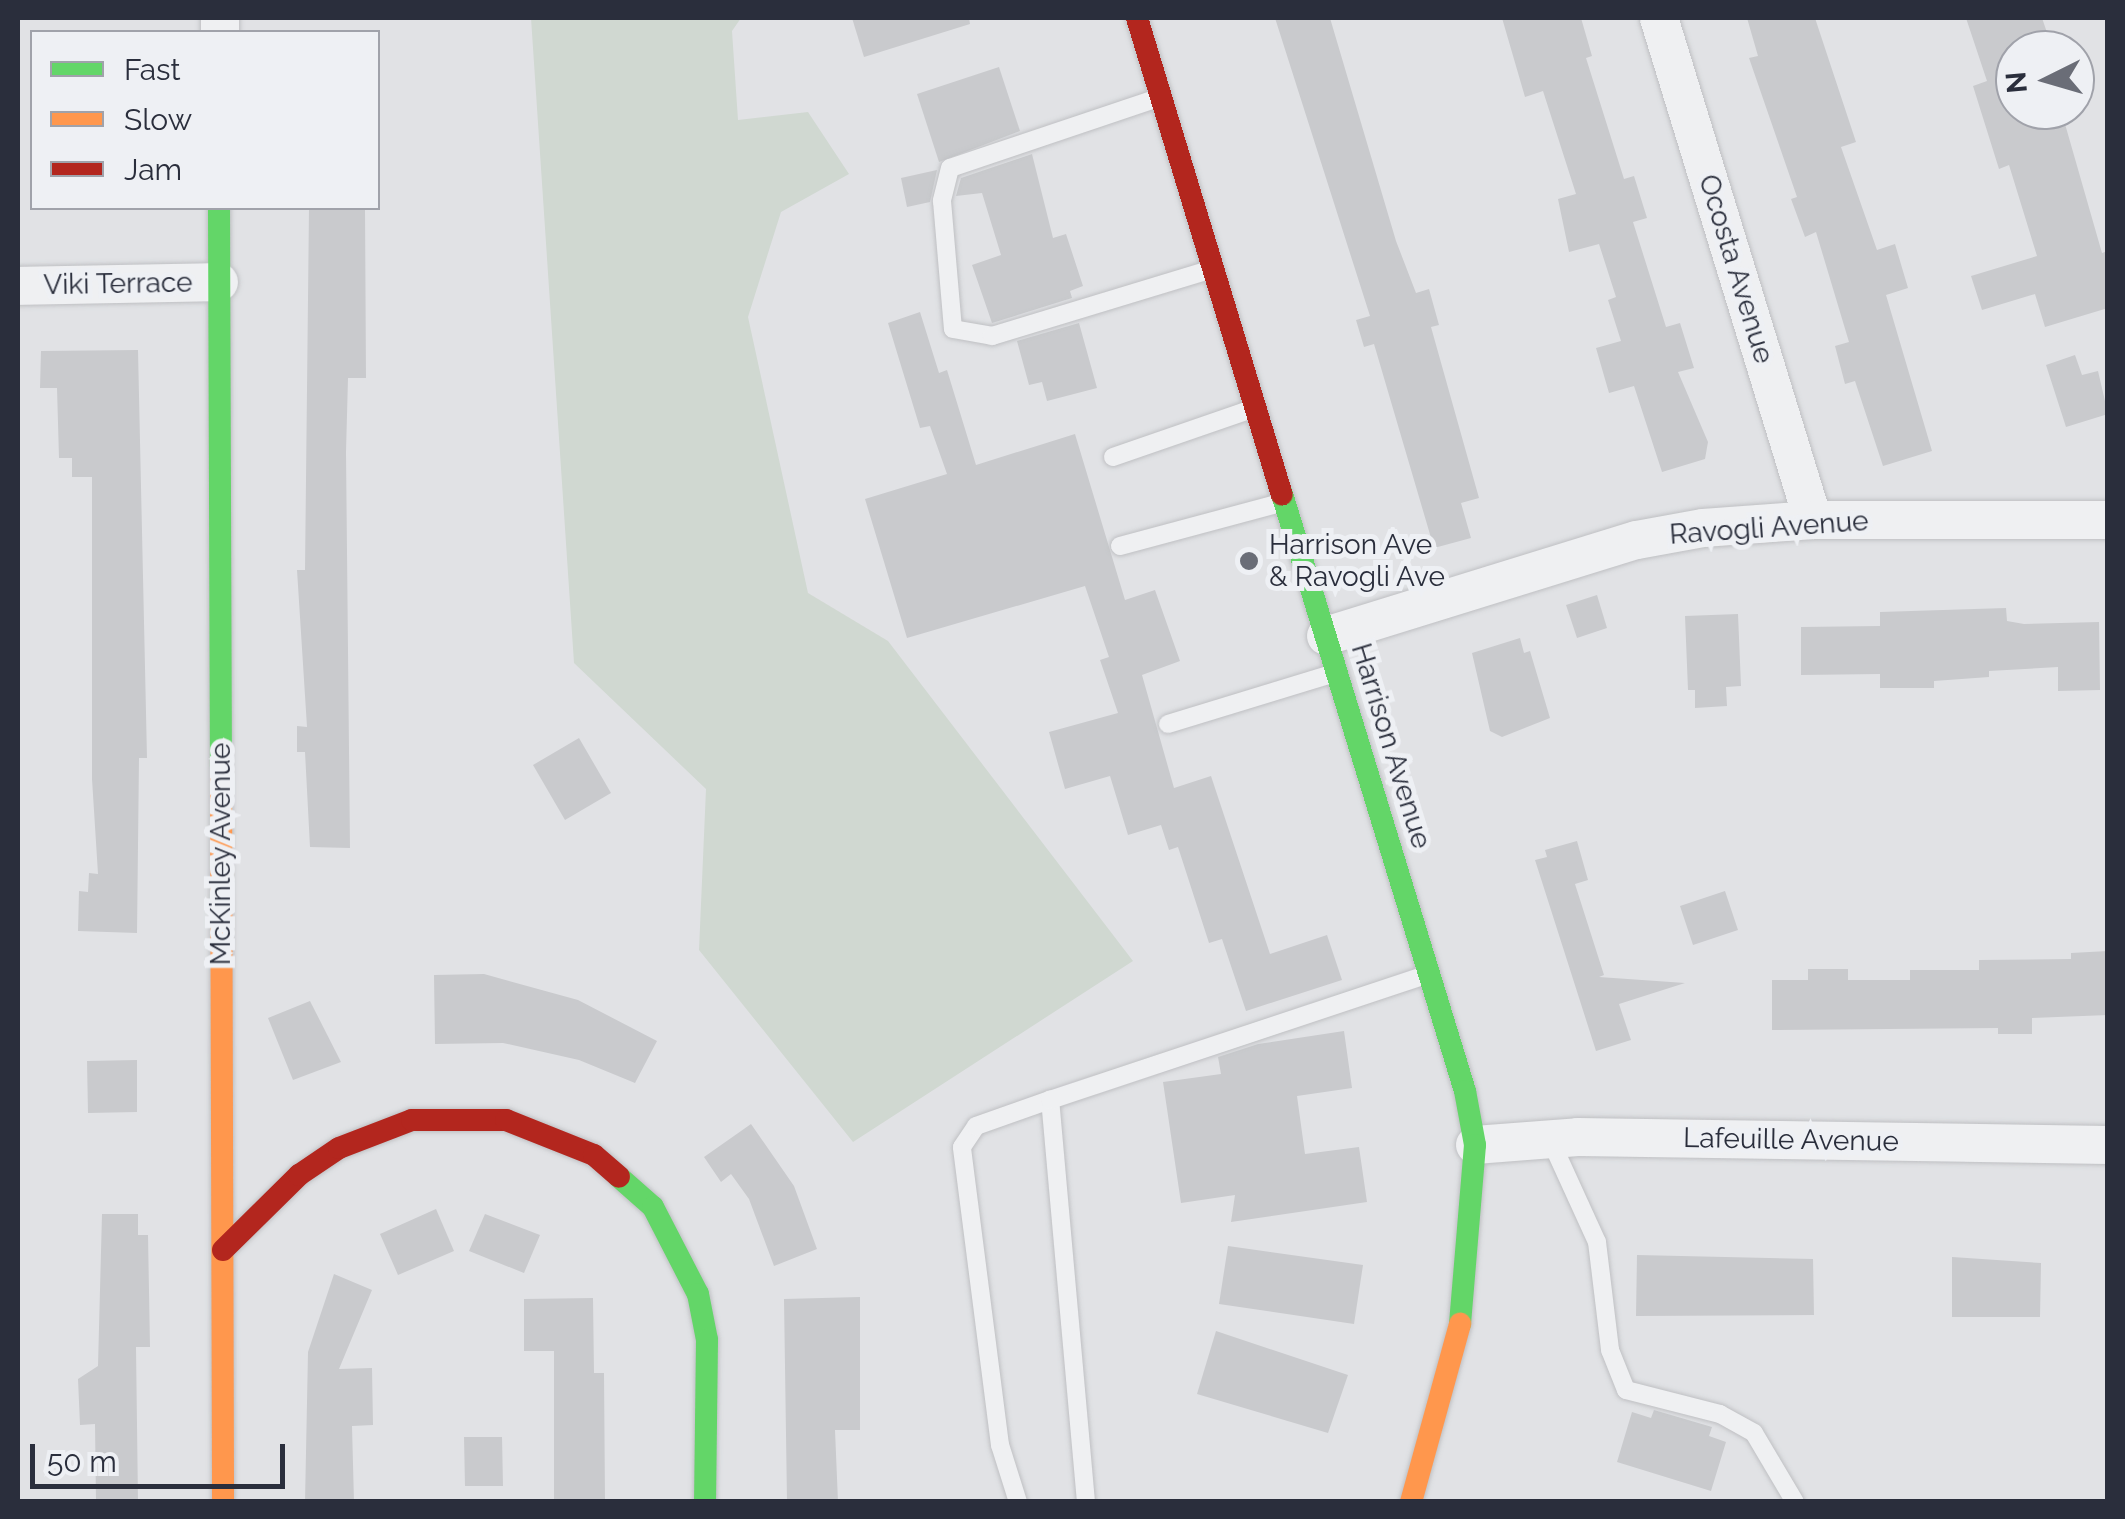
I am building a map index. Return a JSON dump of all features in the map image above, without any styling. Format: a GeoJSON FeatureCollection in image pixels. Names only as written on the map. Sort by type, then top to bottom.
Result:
{"type":"FeatureCollection","features":[{"type":"Feature","properties":{"kind":"street","name":"Harrison Avenue"},"geometry":{"type":"LineString","coordinates":[[1137,18],[1430,973],[1475,1145],[1472,1244],[1455,1353],[1411,1502]]}},
{"type":"Feature","properties":{"kind":"street","name":"Ocosta Avenue"},"geometry":{"type":"LineString","coordinates":[[1659,18],[1813,520]]}},
{"type":"Feature","properties":{"kind":"street","name":"McKinley Avenue"},"geometry":{"type":"LineString","coordinates":[[219,210],[223,1502]]}},
{"type":"Feature","properties":{"kind":"street","name":"Viki Terrace"},"geometry":{"type":"LineString","coordinates":[[18,286],[219,282]]}},
{"type":"Feature","properties":{"kind":"street","name":"Ravogli Avenue"},"geometry":{"type":"LineString","coordinates":[[1326,636],[1637,540],[1813,520],[2108,520]]}},
{"type":"Feature","properties":{"kind":"street"},"geometry":{"type":"LineString","coordinates":[[223,1250],[326,1156],[412,1120],[506,1120],[594,1155],[652,1207],[698,1294],[708,1340],[705,1502]]}},
{"type":"Feature","properties":{"kind":"street","name":"Lafeuille Avenue"},"geometry":{"type":"LineString","coordinates":[[1475,1145],[1550,1139],[2108,1145]]}},
{"type":"Feature","properties":{"kind":"lane"},"geometry":{"type":"LineString","coordinates":[[1162,97],[950,168],[942,201],[953,329],[992,336],[1214,268]]}},
{"type":"Feature","properties":{"kind":"lane"},"geometry":{"type":"LineString","coordinates":[[1112,457],[1257,408]]}},
{"type":"Feature","properties":{"kind":"lane"},"geometry":{"type":"LineString","coordinates":[[1120,546],[1285,502]]}},
{"type":"Feature","properties":{"kind":"lane"},"geometry":{"type":"LineString","coordinates":[[1168,724],[1337,673]]}},
{"type":"Feature","properties":{"kind":"lane"},"geometry":{"type":"LineString","coordinates":[[1018,1502],[1000,1445],[962,1147],[976,1126],[1430,973]]}},
{"type":"Feature","properties":{"kind":"lane"},"geometry":{"type":"LineString","coordinates":[[1050,1100],[1086,1502]]}},
{"type":"Feature","properties":{"kind":"lane"},"geometry":{"type":"LineString","coordinates":[[1550,1139],[1597,1242],[1610,1350],[1626,1390],[1720,1414],[1754,1433],[1796,1502]]}},
{"type":"Feature","properties":{"kind":"shaded area"},"geometry":{"type":"Polygon","coordinates":[[[531,18],[741,18],[732,31],[738,120],[808,112],[849,174],[781,212],[748,317],[808,593],[888,641],[1133,961],[853,1142],[699,950],[706,789],[574,663],[531,18]]]}},
{"type":"Feature","properties":{"kind":"building"},"geometry":{"type":"Polygon","coordinates":[[[852,18],[969,18],[970,24],[864,57],[852,18]]]}},
{"type":"Feature","properties":{"kind":"building"},"geometry":{"type":"Polygon","coordinates":[[[1275,18],[1330,18],[1396,241],[1416,293],[1429,289],[1439,325],[1431,327],[1479,498],[1461,503],[1471,538],[1434,548],[1374,344],[1364,347],[1356,320],[1370,316],[1275,18]]]}},
{"type":"Feature","properties":{"kind":"building"},"geometry":{"type":"Polygon","coordinates":[[[1502,18],[1581,18],[1592,56],[1586,58],[1624,179],[1634,176],[1647,218],[1633,222],[1666,327],[1680,323],[1694,368],[1678,372],[1708,442],[1705,459],[1662,472],[1634,386],[1609,393],[1596,348],[1621,341],[1608,300],[1616,297],[1599,244],[1569,252],[1558,199],[1576,194],[1543,91],[1525,97],[1502,18]]]}},
{"type":"Feature","properties":{"kind":"building"},"geometry":{"type":"Polygon","coordinates":[[[1747,18],[1815,18],[1856,142],[1841,147],[1877,250],[1895,244],[1908,288],[1886,295],[1932,451],[1883,466],[1855,381],[1845,384],[1835,346],[1849,342],[1816,232],[1805,237],[1791,199],[1797,197],[1749,58],[1758,56],[1747,18]]]}},
{"type":"Feature","properties":{"kind":"building"},"geometry":{"type":"Polygon","coordinates":[[[1966,18],[2042,18],[2046,30],[1995,30],[1995,130],[2067,130],[2102,253],[2108,251],[2108,308],[2045,327],[2035,294],[1982,310],[1971,276],[2037,256],[2009,165],[1999,169],[1973,86],[1987,81],[1966,18]]]}},
{"type":"Feature","properties":{"kind":"building"},"geometry":{"type":"Polygon","coordinates":[[[999,67],[1020,131],[939,162],[917,94],[999,67]]]}},
{"type":"Feature","properties":{"kind":"building"},"geometry":{"type":"Polygon","coordinates":[[[1032,154],[1053,238],[1066,234],[1083,286],[1070,291],[1072,298],[992,323],[972,265],[1001,255],[982,193],[956,196],[961,178],[1032,154]]]}},
{"type":"Feature","properties":{"kind":"building"},"geometry":{"type":"Polygon","coordinates":[[[937,170],[930,202],[907,207],[901,178],[937,170]]]}},
{"type":"Feature","properties":{"kind":"building"},"geometry":{"type":"Polygon","coordinates":[[[309,210],[365,210],[366,378],[348,378],[346,452],[350,848],[310,847],[305,752],[297,752],[297,726],[307,727],[297,570],[305,570],[309,210]]]}},
{"type":"Feature","properties":{"kind":"building"},"geometry":{"type":"Polygon","coordinates":[[[920,312],[939,373],[947,370],[976,465],[1075,434],[1125,600],[1155,590],[1180,661],[1142,675],[1174,788],[1211,776],[1270,954],[1327,935],[1342,980],[1246,1011],[1222,939],[1209,943],[1178,847],[1169,850],[1161,825],[1128,835],[1110,776],[1065,789],[1049,732],[1118,713],[1100,660],[1109,657],[1085,586],[907,638],[865,499],[947,474],[930,426],[920,428],[888,323],[920,312]]]}},
{"type":"Feature","properties":{"kind":"building"},"geometry":{"type":"Polygon","coordinates":[[[1079,323],[1097,388],[1047,401],[1042,382],[1029,385],[1017,341],[1079,323]]]}},
{"type":"Feature","properties":{"kind":"building"},"geometry":{"type":"Polygon","coordinates":[[[138,350],[147,758],[139,758],[137,933],[78,931],[79,891],[88,892],[89,873],[98,874],[92,779],[92,477],[72,477],[72,458],[59,458],[57,388],[40,388],[41,351],[138,350]]]}},
{"type":"Feature","properties":{"kind":"building"},"geometry":{"type":"Polygon","coordinates":[[[2075,355],[2082,375],[2098,371],[2108,414],[2066,427],[2046,365],[2075,355]]]}},
{"type":"Feature","properties":{"kind":"building"},"geometry":{"type":"Polygon","coordinates":[[[1597,595],[1607,628],[1577,638],[1566,605],[1597,595]]]}},
{"type":"Feature","properties":{"kind":"building"},"geometry":{"type":"Polygon","coordinates":[[[2006,608],[2007,621],[2024,624],[2099,622],[2100,690],[2058,691],[2058,667],[1989,671],[1989,677],[1934,681],[1934,688],[1880,688],[1880,674],[1801,675],[1801,627],[1880,626],[1880,612],[2006,608]]]}},
{"type":"Feature","properties":{"kind":"building"},"geometry":{"type":"Polygon","coordinates":[[[1738,614],[1741,686],[1726,687],[1727,706],[1695,708],[1695,690],[1688,690],[1685,616],[1738,614]]]}},
{"type":"Feature","properties":{"kind":"building"},"geometry":{"type":"Polygon","coordinates":[[[1520,638],[1524,653],[1530,651],[1550,718],[1502,737],[1490,731],[1472,653],[1520,638]]]}},
{"type":"Feature","properties":{"kind":"building"},"geometry":{"type":"Polygon","coordinates":[[[579,738],[611,793],[565,820],[533,765],[579,738]]]}},
{"type":"Feature","properties":{"kind":"building"},"geometry":{"type":"Polygon","coordinates":[[[1577,841],[1588,880],[1575,884],[1604,975],[1599,977],[1685,983],[1619,1004],[1631,1040],[1596,1051],[1535,860],[1547,857],[1545,850],[1577,841]]]}},
{"type":"Feature","properties":{"kind":"building"},"geometry":{"type":"Polygon","coordinates":[[[1725,891],[1738,930],[1693,945],[1680,906],[1725,891]]]}},
{"type":"Feature","properties":{"kind":"building"},"geometry":{"type":"Polygon","coordinates":[[[2108,951],[2108,1015],[2032,1018],[2032,1034],[1998,1034],[1998,1028],[1772,1030],[1772,980],[1808,980],[1808,969],[1848,969],[1848,980],[1910,980],[1910,970],[1979,970],[1979,960],[2071,959],[2071,953],[2108,951]]]}},
{"type":"Feature","properties":{"kind":"building"},"geometry":{"type":"Polygon","coordinates":[[[484,974],[578,1000],[657,1041],[635,1083],[579,1060],[503,1043],[435,1044],[434,975],[484,974]]]}},
{"type":"Feature","properties":{"kind":"building"},"geometry":{"type":"Polygon","coordinates":[[[310,1001],[341,1062],[293,1080],[268,1018],[310,1001]]]}},
{"type":"Feature","properties":{"kind":"building"},"geometry":{"type":"Polygon","coordinates":[[[1344,1031],[1352,1088],[1297,1096],[1305,1154],[1359,1147],[1367,1202],[1231,1222],[1235,1195],[1181,1203],[1163,1082],[1221,1074],[1218,1057],[1258,1044],[1344,1031]]]}},
{"type":"Feature","properties":{"kind":"building"},"geometry":{"type":"Polygon","coordinates":[[[137,1060],[137,1112],[88,1113],[87,1061],[137,1060]]]}},
{"type":"Feature","properties":{"kind":"building"},"geometry":{"type":"Polygon","coordinates":[[[751,1124],[794,1186],[817,1249],[774,1266],[749,1199],[731,1174],[721,1182],[704,1157],[751,1124]]]}},
{"type":"Feature","properties":{"kind":"building"},"geometry":{"type":"Polygon","coordinates":[[[436,1209],[454,1251],[398,1275],[380,1234],[436,1209]]]}},
{"type":"Feature","properties":{"kind":"building"},"geometry":{"type":"Polygon","coordinates":[[[102,1214],[138,1214],[138,1235],[148,1235],[150,1347],[136,1347],[138,1502],[96,1502],[95,1424],[80,1425],[78,1379],[98,1366],[102,1214]]]}},
{"type":"Feature","properties":{"kind":"building"},"geometry":{"type":"Polygon","coordinates":[[[485,1214],[540,1235],[524,1273],[469,1251],[485,1214]]]}},
{"type":"Feature","properties":{"kind":"building"},"geometry":{"type":"Polygon","coordinates":[[[1228,1246],[1363,1265],[1354,1324],[1219,1304],[1228,1246]]]}},
{"type":"Feature","properties":{"kind":"building"},"geometry":{"type":"Polygon","coordinates":[[[1637,1255],[1813,1259],[1814,1315],[1636,1316],[1637,1255]]]}},
{"type":"Feature","properties":{"kind":"building"},"geometry":{"type":"Polygon","coordinates":[[[1952,1257],[2041,1263],[2040,1317],[1952,1317],[1952,1257]]]}},
{"type":"Feature","properties":{"kind":"building"},"geometry":{"type":"Polygon","coordinates":[[[334,1274],[372,1290],[339,1369],[372,1368],[373,1425],[352,1426],[354,1502],[305,1502],[308,1352],[334,1274]]]}},
{"type":"Feature","properties":{"kind":"building"},"geometry":{"type":"Polygon","coordinates":[[[860,1297],[860,1430],[835,1430],[838,1502],[787,1502],[784,1299],[860,1297]]]}},
{"type":"Feature","properties":{"kind":"building"},"geometry":{"type":"Polygon","coordinates":[[[593,1298],[594,1373],[604,1373],[605,1502],[554,1502],[554,1351],[524,1351],[524,1299],[593,1298]]]}},
{"type":"Feature","properties":{"kind":"building"},"geometry":{"type":"Polygon","coordinates":[[[1216,1331],[1348,1375],[1328,1433],[1197,1394],[1216,1331]]]}},
{"type":"Feature","properties":{"kind":"building"},"geometry":{"type":"Polygon","coordinates":[[[1654,1410],[1712,1427],[1709,1436],[1726,1442],[1711,1491],[1617,1462],[1632,1412],[1651,1418],[1654,1410]]]}},
{"type":"Feature","properties":{"kind":"building"},"geometry":{"type":"Polygon","coordinates":[[[464,1437],[502,1437],[503,1486],[465,1486],[464,1437]]]}},
{"type":"Feature","properties":{"kind":"traffic: fast"},"geometry":{"type":"LineString","coordinates":[[219,210],[221,767]]}},
{"type":"Feature","properties":{"kind":"traffic: fast"},"geometry":{"type":"LineString","coordinates":[[1282,494],[1465,1091],[1475,1145],[1460,1324]]}},
{"type":"Feature","properties":{"kind":"traffic: fast"},"geometry":{"type":"LineString","coordinates":[[619,1177],[653,1207],[698,1294],[707,1340],[705,1502]]}},
{"type":"Feature","properties":{"kind":"traffic: slow"},"geometry":{"type":"LineString","coordinates":[[221,767],[223,1502]]}},
{"type":"Feature","properties":{"kind":"traffic: slow"},"geometry":{"type":"LineString","coordinates":[[1411,1502],[1460,1324]]}},
{"type":"Feature","properties":{"kind":"traffic: jam"},"geometry":{"type":"LineString","coordinates":[[1137,18],[1282,494]]}},
{"type":"Feature","properties":{"kind":"traffic: jam"},"geometry":{"type":"LineString","coordinates":[[223,1250],[299,1175],[339,1148],[412,1120],[506,1120],[594,1155],[619,1177]]}},
{"type":"Feature","properties":{"kind":"place","name":"Harrison Ave & Ravogli Ave"},"geometry":{"type":"Point","coordinates":[1249,561]}}]}
